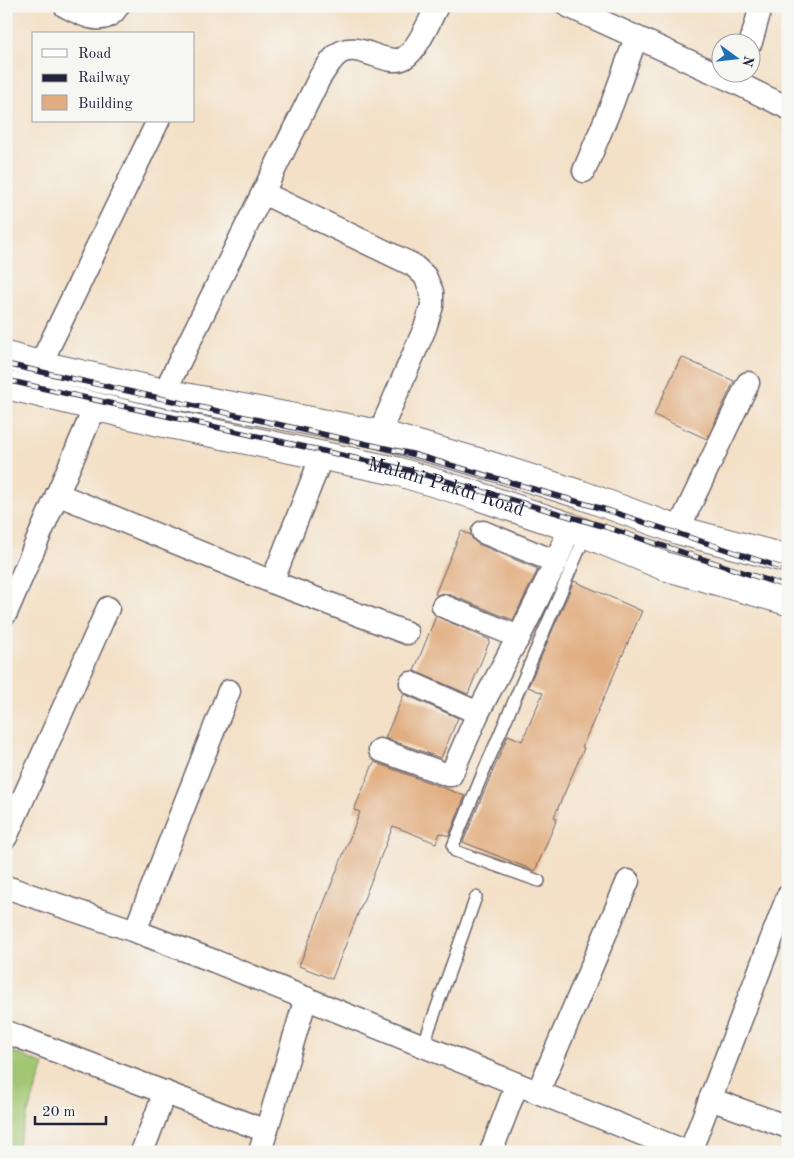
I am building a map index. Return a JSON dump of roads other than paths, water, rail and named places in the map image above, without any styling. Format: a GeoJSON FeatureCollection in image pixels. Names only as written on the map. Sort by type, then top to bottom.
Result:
{"type":"FeatureCollection","features":[{"type":"Feature","properties":{"kind":"main road","name":"Malahi Pakdi Road"},"geometry":{"type":"LineString","coordinates":[[6,356],[164,393],[379,434],[582,495],[678,530],[788,559]]}},
{"type":"Feature","properties":{"kind":"main road","name":"Malahi Pakdi Road"},"geometry":{"type":"LineString","coordinates":[[6,385],[155,421],[396,471],[475,495],[578,531],[664,566],[788,601]]}},
{"type":"Feature","properties":{"kind":"main road"},"geometry":{"type":"LineString","coordinates":[[276,446],[282,416]]}},
{"type":"Feature","properties":{"kind":"street"},"geometry":{"type":"LineString","coordinates":[[65,6],[79,14],[101,18],[110,15],[118,6]]}},
{"type":"Feature","properties":{"kind":"street"},"geometry":{"type":"LineString","coordinates":[[164,393],[320,77],[338,54],[348,50],[360,50],[390,60],[402,60],[412,52],[437,6]]}},
{"type":"Feature","properties":{"kind":"street"},"geometry":{"type":"LineString","coordinates":[[568,6],[605,14],[636,38],[712,67]]}},
{"type":"Feature","properties":{"kind":"street"},"geometry":{"type":"LineString","coordinates":[[754,32],[761,6]]}},
{"type":"Feature","properties":{"kind":"street"},"geometry":{"type":"LineString","coordinates":[[584,171],[612,104],[636,38]]}},
{"type":"Feature","properties":{"kind":"street"},"geometry":{"type":"LineString","coordinates":[[747,82],[788,108]]}},
{"type":"Feature","properties":{"kind":"street"},"geometry":{"type":"LineString","coordinates":[[40,365],[158,122]]}},
{"type":"Feature","properties":{"kind":"street"},"geometry":{"type":"LineString","coordinates":[[263,192],[413,265],[425,276],[432,292],[432,306],[425,328],[379,434]]}},
{"type":"Feature","properties":{"kind":"street"},"geometry":{"type":"LineString","coordinates":[[678,530],[748,383]]}},
{"type":"Feature","properties":{"kind":"street"},"geometry":{"type":"LineString","coordinates":[[6,612],[13,579],[58,494],[95,407]]}},
{"type":"Feature","properties":{"kind":"street"},"geometry":{"type":"LineString","coordinates":[[272,582],[322,456]]}},
{"type":"Feature","properties":{"kind":"street"},"geometry":{"type":"LineString","coordinates":[[58,494],[272,582],[407,633]]}},
{"type":"Feature","properties":{"kind":"street"},"geometry":{"type":"LineString","coordinates":[[380,750],[450,776],[452,774],[478,713],[519,637],[556,562],[578,531]]}},
{"type":"Feature","properties":{"kind":"street"},"geometry":{"type":"LineString","coordinates":[[483,532],[556,562]]}},
{"type":"Feature","properties":{"kind":"street"},"geometry":{"type":"LineString","coordinates":[[443,606],[519,637]]}},
{"type":"Feature","properties":{"kind":"street"},"geometry":{"type":"LineString","coordinates":[[6,837],[108,608]]}},
{"type":"Feature","properties":{"kind":"street"},"geometry":{"type":"LineString","coordinates":[[411,684],[478,713]]}},
{"type":"Feature","properties":{"kind":"street"},"geometry":{"type":"LineString","coordinates":[[136,930],[229,691]]}},
{"type":"Feature","properties":{"kind":"street"},"geometry":{"type":"LineString","coordinates":[[538,1092],[628,881]]}},
{"type":"Feature","properties":{"kind":"street"},"geometry":{"type":"LineString","coordinates":[[6,887],[136,930],[689,1152],[783,922],[788,896]]}},
{"type":"Feature","properties":{"kind":"street"},"geometry":{"type":"LineString","coordinates":[[6,1032],[165,1092],[263,1141],[306,998]]}},
{"type":"Feature","properties":{"kind":"street"},"geometry":{"type":"LineString","coordinates":[[491,1152],[517,1084]]}},
{"type":"Feature","properties":{"kind":"street"},"geometry":{"type":"LineString","coordinates":[[142,1152],[165,1092]]}},
{"type":"Feature","properties":{"kind":"street"},"geometry":{"type":"LineString","coordinates":[[710,1099],[788,1128]]}},
{"type":"Feature","properties":{"kind":"lane"},"geometry":{"type":"LineString","coordinates":[[539,881],[455,851],[453,846],[578,531]]}},
{"type":"Feature","properties":{"kind":"lane"},"geometry":{"type":"LineString","coordinates":[[423,1046],[476,897]]}},
{"type":"Feature","properties":{"kind":"railway"},"geometry":{"type":"LineString","coordinates":[[6,364],[412,454],[610,511],[788,570]]}},
{"type":"Feature","properties":{"kind":"railway"},"geometry":{"type":"LineString","coordinates":[[6,380],[408,470],[606,527],[788,587]]}}]}
